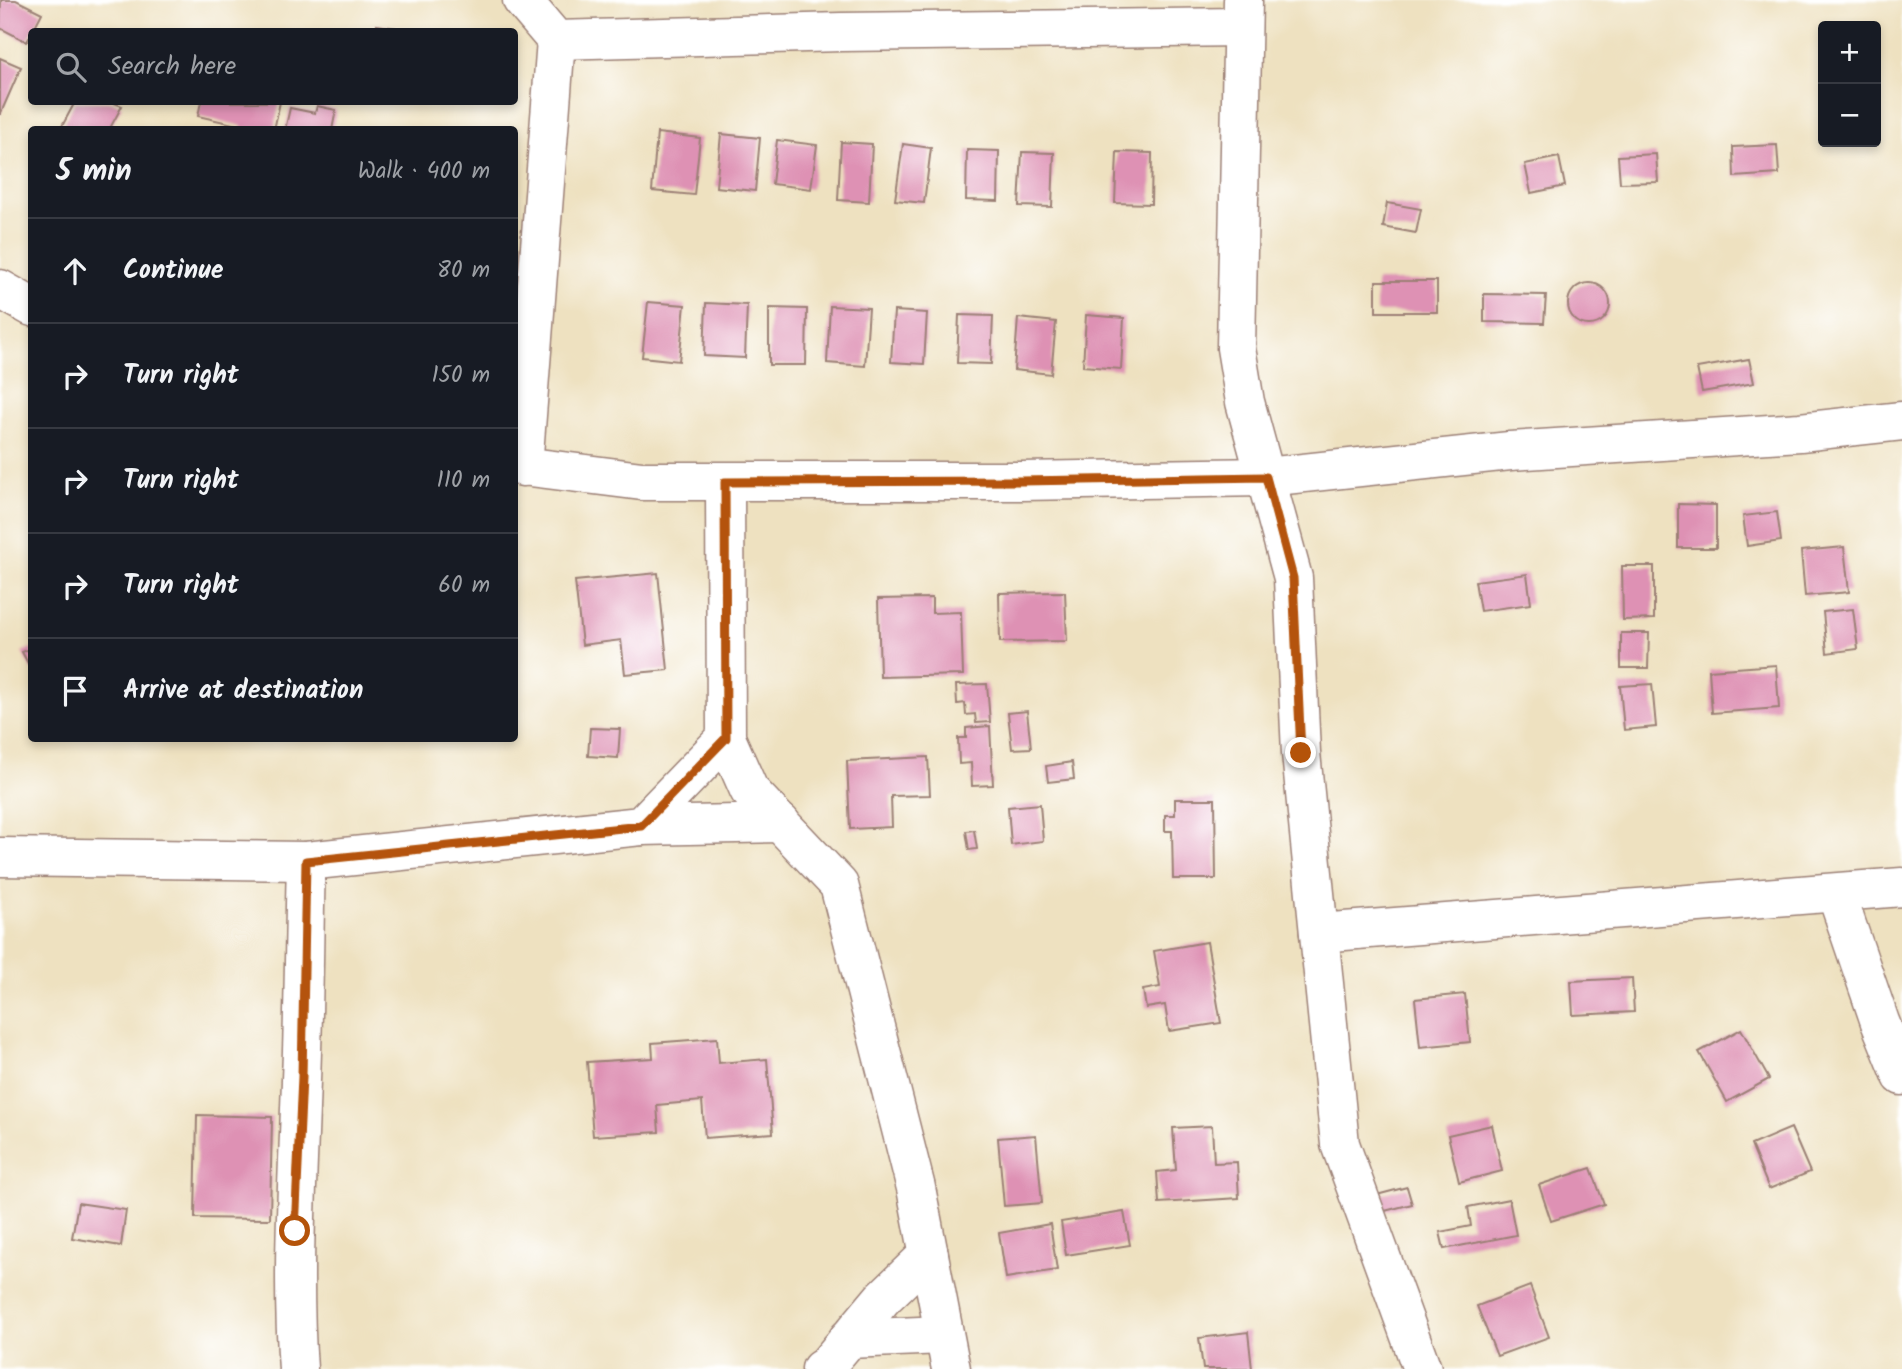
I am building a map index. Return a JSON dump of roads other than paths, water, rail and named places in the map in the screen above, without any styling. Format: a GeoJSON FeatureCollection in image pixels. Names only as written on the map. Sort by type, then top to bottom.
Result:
{"type":"FeatureCollection","features":[{"type":"Feature","properties":{"kind":"street"},"geometry":{"type":"LineString","coordinates":[[522,0],[556,40],[519,466],[642,481],[1021,481],[1266,477],[1510,451],[1800,432],[1902,421]]}},
{"type":"Feature","properties":{"kind":"street"},"geometry":{"type":"LineString","coordinates":[[556,40],[843,16],[1242,13],[1236,348],[1245,402],[1293,578],[1301,753],[1340,1144],[1422,1369]]}},
{"type":"Feature","properties":{"kind":"street"},"geometry":{"type":"LineString","coordinates":[[0,289],[28,305]]}},
{"type":"Feature","properties":{"kind":"street"},"geometry":{"type":"LineString","coordinates":[[725,482],[726,738],[749,790],[839,885],[916,1188],[948,1352],[848,1339]]}},
{"type":"Feature","properties":{"kind":"street"},"geometry":{"type":"LineString","coordinates":[[641,826],[726,738]]}},
{"type":"Feature","properties":{"kind":"street"},"geometry":{"type":"LineString","coordinates":[[0,857],[306,861],[641,826],[781,824]]}},
{"type":"Feature","properties":{"kind":"street"},"geometry":{"type":"LineString","coordinates":[[298,1369],[295,1231],[302,1077],[306,861]]}},
{"type":"Feature","properties":{"kind":"street"},"geometry":{"type":"LineString","coordinates":[[1319,933],[1902,887]]}},
{"type":"Feature","properties":{"kind":"street"},"geometry":{"type":"LineString","coordinates":[[1836,893],[1880,1022],[1902,1076]]}},
{"type":"Feature","properties":{"kind":"street"},"geometry":{"type":"LineString","coordinates":[[821,1369],[882,1299],[929,1254]]}}]}
